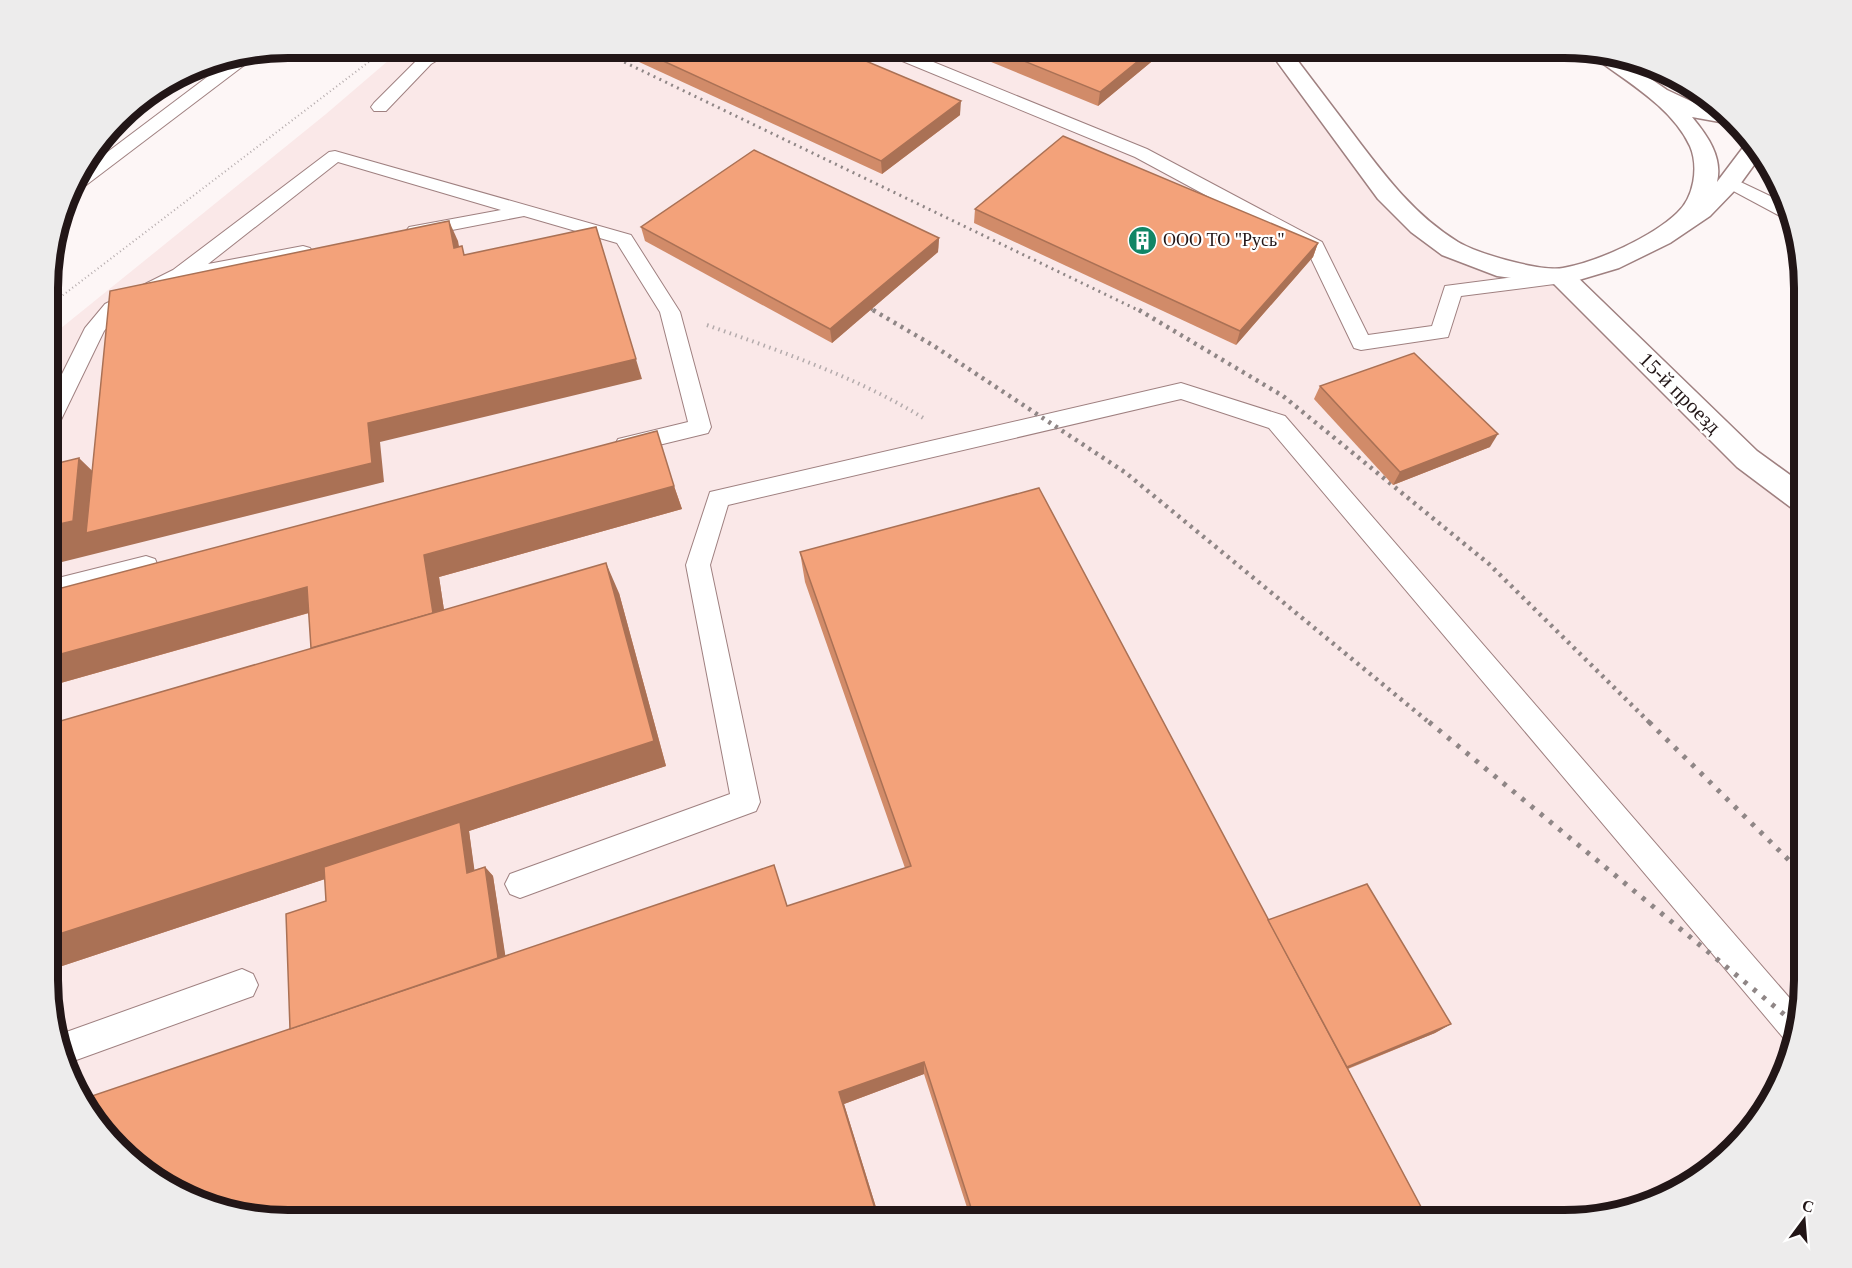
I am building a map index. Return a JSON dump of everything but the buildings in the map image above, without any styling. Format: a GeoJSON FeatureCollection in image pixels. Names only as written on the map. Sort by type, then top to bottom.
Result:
{"type":"FeatureCollection","features":[{"type":"Feature","properties":{"kind":"main road"},"geometry":{"type":"LineString","coordinates":[[1284,58],[1386,194],[1420,227],[1451,249],[1497,268],[1562,277],[1610,262],[1661,237],[1701,211],[1730,182],[1750,154]]}},
{"type":"Feature","properties":{"kind":"main road"},"geometry":{"type":"LineString","coordinates":[[1617,65],[1657,95],[1692,128],[1707,161],[1704,191],[1687,218]]}},
{"type":"Feature","properties":{"kind":"main road"},"geometry":{"type":"LineString","coordinates":[[1657,95],[1689,109],[1714,115]]}},
{"type":"Feature","properties":{"kind":"main road","name":"15-й проезд"},"geometry":{"type":"LineString","coordinates":[[1562,277],[1747,459],[1794,494]]}},
{"type":"Feature","properties":{"kind":"lane"},"geometry":{"type":"LineString","coordinates":[[380,107],[424,61],[430,58]]}},
{"type":"Feature","properties":{"kind":"lane"},"geometry":{"type":"LineString","coordinates":[[908,58],[1141,153],[1315,246],[1361,343],[1441,332],[1452,291],[1562,277]]}},
{"type":"Feature","properties":{"kind":"lane"},"geometry":{"type":"LineString","coordinates":[[89,175],[235,65]]}},
{"type":"Feature","properties":{"kind":"lane"},"geometry":{"type":"LineString","coordinates":[[58,404],[95,328],[112,309],[180,275],[335,156],[624,239],[670,312],[700,427],[607,450]]}},
{"type":"Feature","properties":{"kind":"lane"},"geometry":{"type":"LineString","coordinates":[[1730,182],[1778,207]]}},
{"type":"Feature","properties":{"kind":"lane"},"geometry":{"type":"LineString","coordinates":[[399,235],[525,211]]}},
{"type":"Feature","properties":{"kind":"lane"},"geometry":{"type":"LineString","coordinates":[[180,275],[318,250]]}},
{"type":"Feature","properties":{"kind":"lane"},"geometry":{"type":"LineString","coordinates":[[520,884],[746,802],[698,565],[718,498],[1180,391],[1277,422],[1790,1021]]}},
{"type":"Feature","properties":{"kind":"lane"},"geometry":{"type":"LineString","coordinates":[[58,588],[166,561]]}},
{"type":"Feature","properties":{"kind":"lane"},"geometry":{"type":"LineString","coordinates":[[69,1047],[242,985]]}},
{"type":"Feature","properties":{"kind":"path"},"geometry":{"type":"LineString","coordinates":[[58,299],[374,58]]}},
{"type":"Feature","properties":{"kind":"path"},"geometry":{"type":"LineString","coordinates":[[670,312],[801,360],[896,399],[960,442]]}},
{"type":"Feature","properties":{"kind":"shaded area"},"geometry":{"type":"Polygon","coordinates":[[[391,58],[1270,58],[1413,227],[1560,283],[1735,460],[1794,508],[1794,979],[1792,1009],[1786,1039],[1770,1081],[1755,1107],[1715,1152],[1691,1171],[1665,1186],[1623,1202],[1593,1208],[1563,1210],[289,1210],[259,1208],[229,1202],[187,1186],[161,1171],[126,1142],[97,1107],[76,1067],[66,1039],[60,1009],[58,979],[58,331],[326,114],[391,58]]]}},
{"type":"Feature","properties":{"kind":"railway"},"geometry":{"type":"LineString","coordinates":[[616,58],[1142,312]]}},
{"type":"Feature","properties":{"kind":"railway"},"geometry":{"type":"LineString","coordinates":[[871,309],[876,312]]}},
{"type":"Feature","properties":{"kind":"railway"},"geometry":{"type":"LineString","coordinates":[[873,310],[934,346],[1126,473],[1431,724]]}},
{"type":"Feature","properties":{"kind":"railway"},"geometry":{"type":"LineString","coordinates":[[1139,310],[1283,396],[1489,564],[1651,724]]}},
{"type":"Feature","properties":{"kind":"railway"},"geometry":{"type":"LineString","coordinates":[[1429,722],[1790,1019]]}},
{"type":"Feature","properties":{"kind":"railway"},"geometry":{"type":"LineString","coordinates":[[1649,722],[1794,865]]}},
{"type":"Feature","properties":{"kind":"place","name":"ООО ТО \"Русь\""},"geometry":{"type":"Point","coordinates":[1142,240]}}]}
